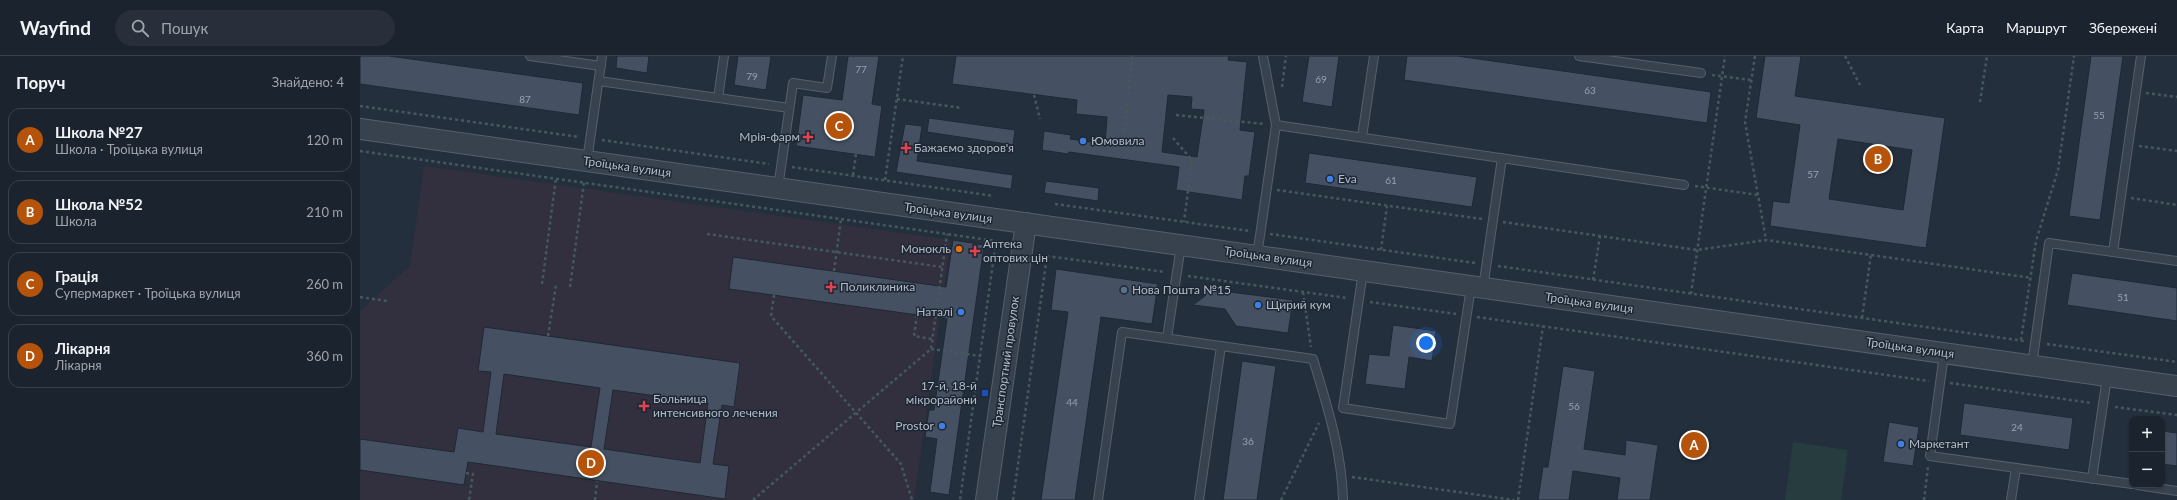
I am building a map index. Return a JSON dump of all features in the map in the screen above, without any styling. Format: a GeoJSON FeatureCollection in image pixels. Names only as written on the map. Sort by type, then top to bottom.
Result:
{"type":"FeatureCollection","features":[{"type":"Feature","properties":{"kind":"street","name":"Троїцька вулиця"},"geometry":{"type":"LineString","coordinates":[[360,129],[2177,386]]}},
{"type":"Feature","properties":{"kind":"street","name":"Транспортний провулок"},"geometry":{"type":"LineString","coordinates":[[986,500],[1026,223]]}},
{"type":"Feature","properties":{"kind":"lane"},"geometry":{"type":"LineString","coordinates":[[530,56],[601,66]]}},
{"type":"Feature","properties":{"kind":"lane"},"geometry":{"type":"LineString","coordinates":[[588,161],[602,56]]}},
{"type":"Feature","properties":{"kind":"lane"},"geometry":{"type":"LineString","coordinates":[[718,98],[724,56]]}},
{"type":"Feature","properties":{"kind":"lane"},"geometry":{"type":"LineString","coordinates":[[778,188],[793,83],[827,88],[832,56]]}},
{"type":"Feature","properties":{"kind":"lane"},"geometry":{"type":"LineString","coordinates":[[1257,256],[1276,126],[1263,56]]}},
{"type":"Feature","properties":{"kind":"lane"},"geometry":{"type":"LineString","coordinates":[[1362,138],[1374,56]]}},
{"type":"Feature","properties":{"kind":"lane"},"geometry":{"type":"LineString","coordinates":[[1579,56],[1701,73]]}},
{"type":"Feature","properties":{"kind":"lane"},"geometry":{"type":"LineString","coordinates":[[2113,252],[2141,56]]}},
{"type":"Feature","properties":{"kind":"lane"},"geometry":{"type":"LineString","coordinates":[[599,81],[789,108]]}},
{"type":"Feature","properties":{"kind":"lane"},"geometry":{"type":"LineString","coordinates":[[1276,126],[1684,185]]}},
{"type":"Feature","properties":{"kind":"lane"},"geometry":{"type":"LineString","coordinates":[[1363,271],[1343,408],[1450,424],[1467,315],[1486,265],[1502,158]]}},
{"type":"Feature","properties":{"kind":"lane"},"geometry":{"type":"LineString","coordinates":[[2032,365],[2049,243],[2177,261]]}},
{"type":"Feature","properties":{"kind":"lane"},"geometry":{"type":"LineString","coordinates":[[1167,338],[1181,245]]}},
{"type":"Feature","properties":{"kind":"lane"},"geometry":{"type":"LineString","coordinates":[[1098,500],[1122,332],[1313,359],[1327,406],[1342,476],[1343,500]]}},
{"type":"Feature","properties":{"kind":"lane"},"geometry":{"type":"LineString","coordinates":[[1199,500],[1221,346]]}},
{"type":"Feature","properties":{"kind":"lane"},"geometry":{"type":"LineString","coordinates":[[1945,353],[1930,456],[2129,484]]}},
{"type":"Feature","properties":{"kind":"lane"},"geometry":{"type":"LineString","coordinates":[[2092,479],[2107,376]]}},
{"type":"Feature","properties":{"kind":"lane"},"geometry":{"type":"LineString","coordinates":[[2011,500],[2016,468]]}},
{"type":"Feature","properties":{"kind":"lane"},"geometry":{"type":"LineString","coordinates":[[2157,488],[2177,491]]}},
{"type":"Feature","properties":{"kind":"path"},"geometry":{"type":"LineString","coordinates":[[886,180],[903,56]]}},
{"type":"Feature","properties":{"kind":"path"},"geometry":{"type":"LineString","coordinates":[[1125,131],[1132,56]]}},
{"type":"Feature","properties":{"kind":"path"},"geometry":{"type":"LineString","coordinates":[[1691,294],[1725,56]]}},
{"type":"Feature","properties":{"kind":"path"},"geometry":{"type":"LineString","coordinates":[[1755,56],[1745,122],[1766,240]]}},
{"type":"Feature","properties":{"kind":"path"},"geometry":{"type":"LineString","coordinates":[[1845,56],[1860,85]]}},
{"type":"Feature","properties":{"kind":"path"},"geometry":{"type":"LineString","coordinates":[[1980,102],[1987,56]]}},
{"type":"Feature","properties":{"kind":"path"},"geometry":{"type":"LineString","coordinates":[[2021,340],[2036,241],[2058,170],[2074,56]]}},
{"type":"Feature","properties":{"kind":"path"},"geometry":{"type":"LineString","coordinates":[[1701,73],[1751,80]]}},
{"type":"Feature","properties":{"kind":"path"},"geometry":{"type":"LineString","coordinates":[[2136,92],[2177,97]]}},
{"type":"Feature","properties":{"kind":"path"},"geometry":{"type":"LineString","coordinates":[[1034,95],[1040,119]]}},
{"type":"Feature","properties":{"kind":"path"},"geometry":{"type":"LineString","coordinates":[[897,98],[962,108]]}},
{"type":"Feature","properties":{"kind":"path"},"geometry":{"type":"LineString","coordinates":[[360,106],[994,196]]}},
{"type":"Feature","properties":{"kind":"path"},"geometry":{"type":"LineString","coordinates":[[1176,115],[1276,126]]}},
{"type":"Feature","properties":{"kind":"path"},"geometry":{"type":"LineString","coordinates":[[1173,138],[1192,160],[1184,222]]}},
{"type":"Feature","properties":{"kind":"path"},"geometry":{"type":"LineString","coordinates":[[2128,144],[2177,151]]}},
{"type":"Feature","properties":{"kind":"path"},"geometry":{"type":"LineString","coordinates":[[360,151],[996,241],[960,500]]}},
{"type":"Feature","properties":{"kind":"path"},"geometry":{"type":"LineString","coordinates":[[853,175],[856,154]]}},
{"type":"Feature","properties":{"kind":"path"},"geometry":{"type":"LineString","coordinates":[[542,284],[556,178]]}},
{"type":"Feature","properties":{"kind":"path"},"geometry":{"type":"LineString","coordinates":[[570,287],[584,182]]}},
{"type":"Feature","properties":{"kind":"path"},"geometry":{"type":"LineString","coordinates":[[1684,185],[1758,195]]}},
{"type":"Feature","properties":{"kind":"path"},"geometry":{"type":"LineString","coordinates":[[2121,197],[2177,205]]}},
{"type":"Feature","properties":{"kind":"path"},"geometry":{"type":"LineString","coordinates":[[1055,204],[2177,362]]}},
{"type":"Feature","properties":{"kind":"path"},"geometry":{"type":"LineString","coordinates":[[1381,250],[1387,206]]}},
{"type":"Feature","properties":{"kind":"path"},"geometry":{"type":"LineString","coordinates":[[834,271],[841,219]]}},
{"type":"Feature","properties":{"kind":"path"},"geometry":{"type":"LineString","coordinates":[[707,234],[942,267]]}},
{"type":"Feature","properties":{"kind":"path"},"geometry":{"type":"LineString","coordinates":[[754,500],[931,349],[947,234]]}},
{"type":"Feature","properties":{"kind":"path"},"geometry":{"type":"LineString","coordinates":[[1593,280],[1600,236]]}},
{"type":"Feature","properties":{"kind":"path"},"geometry":{"type":"LineString","coordinates":[[1697,250],[1766,240],[2030,278]]}},
{"type":"Feature","properties":{"kind":"path"},"geometry":{"type":"LineString","coordinates":[[1862,318],[1871,254]]}},
{"type":"Feature","properties":{"kind":"path"},"geometry":{"type":"LineString","coordinates":[[1013,500],[1047,256],[2177,415]]}},
{"type":"Feature","properties":{"kind":"path"},"geometry":{"type":"LineString","coordinates":[[548,336],[556,285]]}},
{"type":"Feature","properties":{"kind":"path"},"geometry":{"type":"LineString","coordinates":[[1303,292],[1313,359]]}},
{"type":"Feature","properties":{"kind":"path"},"geometry":{"type":"LineString","coordinates":[[774,295],[771,316],[901,464],[912,500]]}},
{"type":"Feature","properties":{"kind":"path"},"geometry":{"type":"LineString","coordinates":[[360,297],[387,301]]}},
{"type":"Feature","properties":{"kind":"path"},"geometry":{"type":"LineString","coordinates":[[917,315],[914,336],[932,339]]}},
{"type":"Feature","properties":{"kind":"path"},"geometry":{"type":"LineString","coordinates":[[1518,500],[1543,326]]}},
{"type":"Feature","properties":{"kind":"path"},"geometry":{"type":"LineString","coordinates":[[931,349],[980,356]]}},
{"type":"Feature","properties":{"kind":"path"},"geometry":{"type":"LineString","coordinates":[[1281,500],[1327,406]]}},
{"type":"Feature","properties":{"kind":"path"},"geometry":{"type":"LineString","coordinates":[[1924,500],[1930,456]]}},
{"type":"Feature","properties":{"kind":"path"},"geometry":{"type":"LineString","coordinates":[[466,473],[473,474],[469,500]]}},
{"type":"Feature","properties":{"kind":"path"},"geometry":{"type":"LineString","coordinates":[[1342,476],[1514,500]]}},
{"type":"Feature","properties":{"kind":"path"},"geometry":{"type":"LineString","coordinates":[[595,500],[597,481]]}},
{"type":"Feature","properties":{"kind":"shaded area","name":"Больница интенсивного лечения"},"geometry":{"type":"Polygon","coordinates":[[[424,166],[951,240],[914,500],[360,500],[360,311],[410,266],[424,166]]]}},
{"type":"Feature","properties":{"kind":"green space"},"geometry":{"type":"Polygon","coordinates":[[[1793,442],[1848,450],[1841,500],[1785,500],[1793,442]]]}},
{"type":"Feature","properties":{"kind":"building"},"geometry":{"type":"Polygon","coordinates":[[[360,56],[389,56],[583,83],[579,115],[360,84],[360,56]]]}},
{"type":"Feature","properties":{"kind":"building"},"geometry":{"type":"Polygon","coordinates":[[[617,56],[649,56],[647,73],[616,68],[617,56]]]}},
{"type":"Feature","properties":{"kind":"building"},"geometry":{"type":"Polygon","coordinates":[[[738,56],[771,56],[766,90],[734,85],[738,56]]]}},
{"type":"Feature","properties":{"kind":"building"},"geometry":{"type":"Polygon","coordinates":[[[848,56],[879,56],[872,104],[882,106],[875,157],[796,146],[803,95],[842,100],[848,56]]]}},
{"type":"Feature","properties":{"kind":"building"},"geometry":{"type":"Polygon","coordinates":[[[956,56],[1229,56],[1228,60],[1247,62],[1240,130],[1255,132],[1249,176],[1245,176],[1242,200],[1176,190],[1179,167],[1069,152],[1068,154],[1042,150],[1044,131],[1071,135],[1070,139],[1105,144],[1107,117],[1076,114],[1077,100],[952,84],[956,56]],[[1168,95],[1162,152],[1197,157],[1204,110],[1191,109],[1192,97],[1168,95]]]}},
{"type":"Feature","properties":{"kind":"building"},"geometry":{"type":"Polygon","coordinates":[[[1309,56],[1339,56],[1332,107],[1302,102],[1309,56]]]}},
{"type":"Feature","properties":{"kind":"building"},"geometry":{"type":"Polygon","coordinates":[[[1407,56],[1457,56],[1711,92],[1707,123],[1404,80],[1407,56]]]}},
{"type":"Feature","properties":{"kind":"building"},"geometry":{"type":"Polygon","coordinates":[[[1765,56],[1801,56],[1795,96],[1945,118],[1926,248],[1770,226],[1773,201],[1789,203],[1800,125],[1756,118],[1765,56]],[[1838,139],[1829,199],[1903,210],[1912,150],[1838,139]]]}},
{"type":"Feature","properties":{"kind":"building"},"geometry":{"type":"Polygon","coordinates":[[[2091,56],[2123,56],[2100,220],[2069,216],[2091,56]]]}},
{"type":"Feature","properties":{"kind":"building"},"geometry":{"type":"Polygon","coordinates":[[[929,118],[1015,130],[1013,145],[927,132],[929,118]]]}},
{"type":"Feature","properties":{"kind":"building"},"geometry":{"type":"Polygon","coordinates":[[[905,124],[922,126],[917,161],[1013,175],[1011,189],[896,172],[905,124]]]}},
{"type":"Feature","properties":{"kind":"building"},"geometry":{"type":"Polygon","coordinates":[[[1309,153],[1477,177],[1472,207],[1305,183],[1309,153]]]}},
{"type":"Feature","properties":{"kind":"building"},"geometry":{"type":"Polygon","coordinates":[[[1046,181],[1099,188],[1098,201],[1044,193],[1046,181]]]}},
{"type":"Feature","properties":{"kind":"building"},"geometry":{"type":"Polygon","coordinates":[[[953,240],[984,245],[949,495],[930,492],[937,439],[925,437],[929,410],[934,410],[947,319],[729,289],[733,257],[946,287],[953,240]]]}},
{"type":"Feature","properties":{"kind":"building"},"geometry":{"type":"Polygon","coordinates":[[[1056,269],[1158,284],[1152,324],[1101,317],[1075,500],[1041,500],[1068,312],[1051,310],[1056,269]]]}},
{"type":"Feature","properties":{"kind":"building"},"geometry":{"type":"Polygon","coordinates":[[[2072,273],[2177,288],[2177,321],[2067,305],[2072,273]]]}},
{"type":"Feature","properties":{"kind":"building"},"geometry":{"type":"Polygon","coordinates":[[[1206,289],[1293,300],[1288,333],[1236,326],[1225,309],[1193,305],[1205,296],[1206,289]]]}},
{"type":"Feature","properties":{"kind":"building"},"geometry":{"type":"Polygon","coordinates":[[[1393,325],[1436,331],[1432,361],[1409,357],[1405,389],[1365,384],[1369,354],[1389,356],[1393,325]]]}},
{"type":"Feature","properties":{"kind":"building"},"geometry":{"type":"Polygon","coordinates":[[[484,327],[740,363],[734,407],[722,405],[713,464],[729,466],[725,499],[468,462],[464,485],[360,470],[360,439],[454,452],[458,428],[483,432],[491,372],[478,371],[484,327]],[[504,374],[496,434],[591,447],[600,388],[504,374]],[[613,390],[604,449],[700,463],[708,403],[613,390]]]}},
{"type":"Feature","properties":{"kind":"building"},"geometry":{"type":"Polygon","coordinates":[[[1242,361],[1276,366],[1257,500],[1223,500],[1242,361]]]}},
{"type":"Feature","properties":{"kind":"building"},"geometry":{"type":"Polygon","coordinates":[[[1563,366],[1595,371],[1584,449],[1625,455],[1626,440],[1658,445],[1650,500],[1617,500],[1620,478],[1573,471],[1569,500],[1538,500],[1543,467],[1548,467],[1563,366]]]}},
{"type":"Feature","properties":{"kind":"building"},"geometry":{"type":"Polygon","coordinates":[[[1964,403],[2073,418],[2069,450],[1960,435],[1964,403]]]}},
{"type":"Feature","properties":{"kind":"building"},"geometry":{"type":"Polygon","coordinates":[[[1889,422],[1919,427],[1913,466],[1883,462],[1889,422]]]}},
{"type":"Feature","properties":{"kind":"building"},"geometry":{"type":"Polygon","coordinates":[[[2165,431],[2177,433],[2177,466],[2165,464],[2165,431]]]}},
{"type":"Feature","properties":{"kind":"place","name":"Грація"},"geometry":{"type":"Point","coordinates":[839,126]}},
{"type":"Feature","properties":{"kind":"place","name":"Мрія-фарм"},"geometry":{"type":"Point","coordinates":[808,137]}},
{"type":"Feature","properties":{"kind":"place","name":"Юмовила"},"geometry":{"type":"Point","coordinates":[1083,141]}},
{"type":"Feature","properties":{"kind":"place","name":"Бажаємо здоров'я"},"geometry":{"type":"Point","coordinates":[906,148]}},
{"type":"Feature","properties":{"kind":"place","name":"Школа №52"},"geometry":{"type":"Point","coordinates":[1878,159]}},
{"type":"Feature","properties":{"kind":"place","name":"Eva"},"geometry":{"type":"Point","coordinates":[1330,179]}},
{"type":"Feature","properties":{"kind":"place","name":"Монокль"},"geometry":{"type":"Point","coordinates":[959,249]}},
{"type":"Feature","properties":{"kind":"place","name":"Аптека оптових цін"},"geometry":{"type":"Point","coordinates":[975,251]}},
{"type":"Feature","properties":{"kind":"place","name":"Поликлиника"},"geometry":{"type":"Point","coordinates":[831,287]}},
{"type":"Feature","properties":{"kind":"place","name":"Нова Пошта №15"},"geometry":{"type":"Point","coordinates":[1124,290]}},
{"type":"Feature","properties":{"kind":"place","name":"Щирий кум"},"geometry":{"type":"Point","coordinates":[1258,305]}},
{"type":"Feature","properties":{"kind":"place","name":"Наталі"},"geometry":{"type":"Point","coordinates":[961,312]}},
{"type":"Feature","properties":{"kind":"place","name":"17-й, 18-й мікрорайони"},"geometry":{"type":"Point","coordinates":[985,393]}},
{"type":"Feature","properties":{"kind":"place","name":"Больница интенсивного лечения"},"geometry":{"type":"Point","coordinates":[644,406]}},
{"type":"Feature","properties":{"kind":"place","name":"Prostor"},"geometry":{"type":"Point","coordinates":[942,426]}},
{"type":"Feature","properties":{"kind":"place","name":"Маркетант"},"geometry":{"type":"Point","coordinates":[1901,444]}},
{"type":"Feature","properties":{"kind":"place","name":"Школа №27"},"geometry":{"type":"Point","coordinates":[1694,445]}},
{"type":"Feature","properties":{"kind":"place","name":"Лікарня"},"geometry":{"type":"Point","coordinates":[591,463]}}]}
